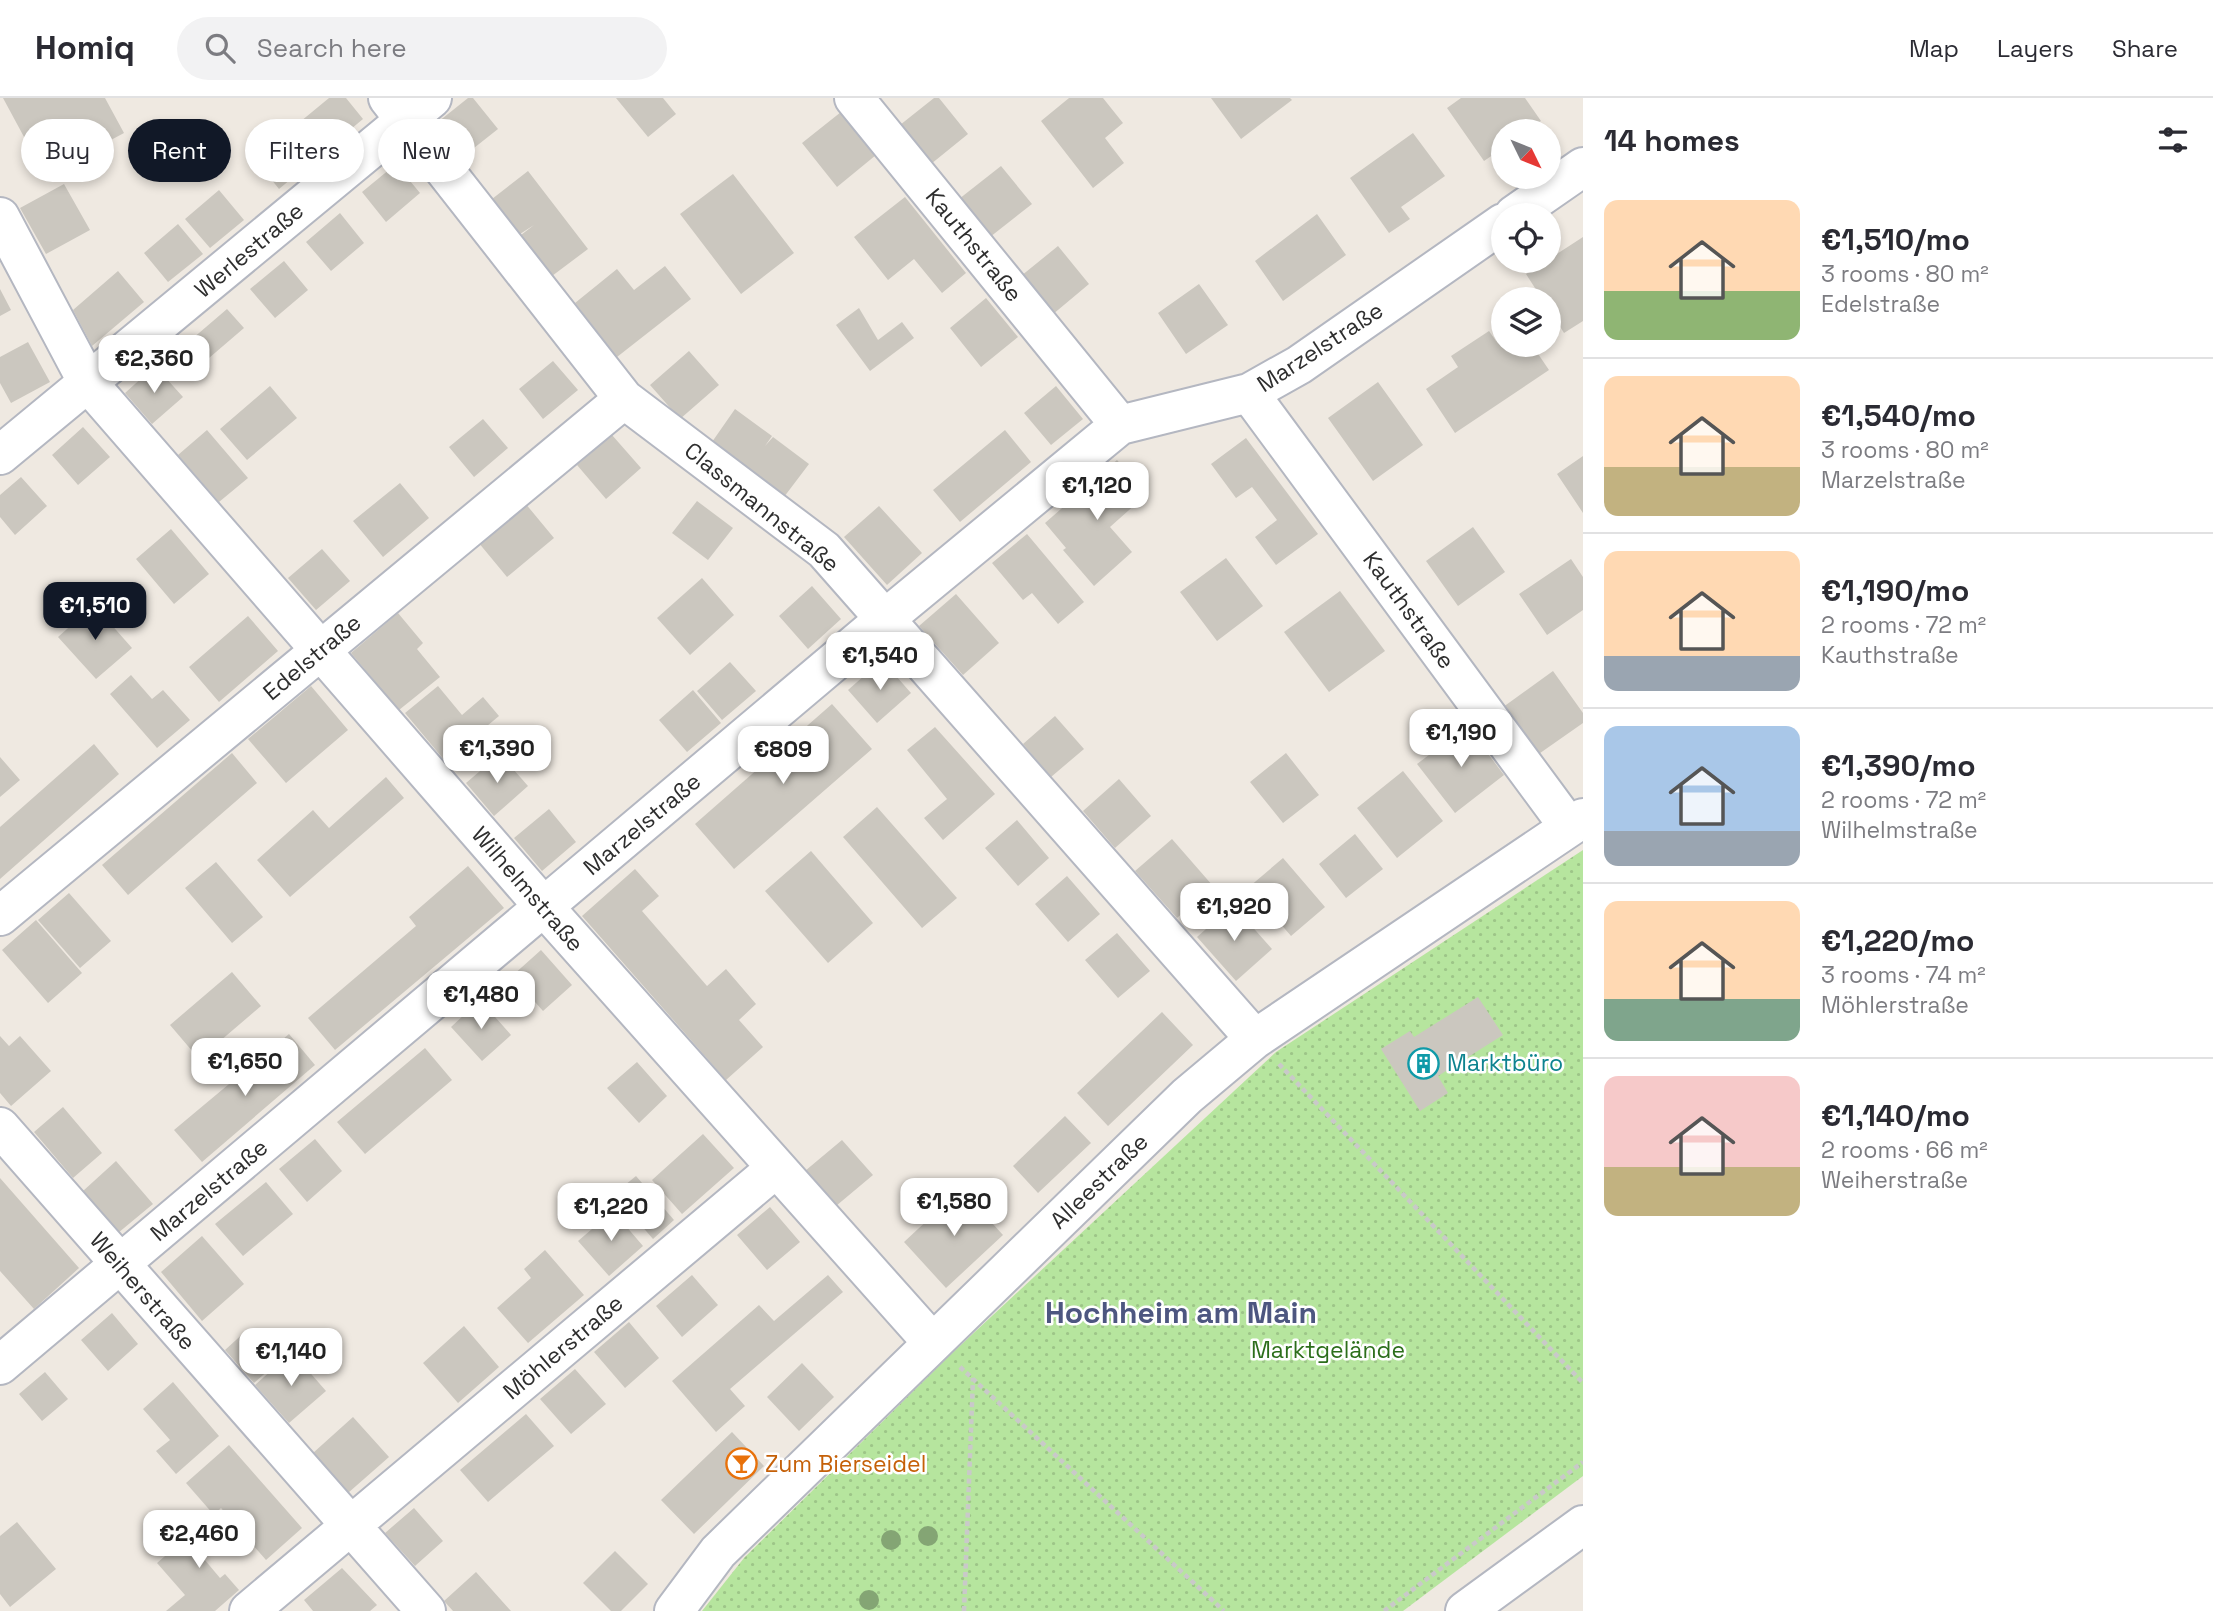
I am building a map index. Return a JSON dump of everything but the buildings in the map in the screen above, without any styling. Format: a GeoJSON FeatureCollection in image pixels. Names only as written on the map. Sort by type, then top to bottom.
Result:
{"type":"FeatureCollection","features":[{"type":"Feature","properties":{"kind":"street","name":"Kauthstraße"},"geometry":{"type":"LineString","coordinates":[[854,98],[1120,425]]}},
{"type":"Feature","properties":{"kind":"street","name":"Werlestraße"},"geometry":{"type":"LineString","coordinates":[[0,455],[88,383],[409,105]]}},
{"type":"Feature","properties":{"kind":"street","name":"Classmannstraße"},"geometry":{"type":"LineString","coordinates":[[409,105],[624,399],[824,550],[1255,1039]]}},
{"type":"Feature","properties":{"kind":"street"},"geometry":{"type":"LineString","coordinates":[[1533,203],[1581,172]]}},
{"type":"Feature","properties":{"kind":"street","name":"Marzelstraße"},"geometry":{"type":"LineString","coordinates":[[0,1365],[886,618],[1120,425],[1250,393],[1299,365],[1491,231]]}},
{"type":"Feature","properties":{"kind":"street","name":"Wilhelmstraße"},"geometry":{"type":"LineString","coordinates":[[4,234],[88,383],[544,907],[932,1342]]}},
{"type":"Feature","properties":{"kind":"street","name":"Kauthstraße"},"geometry":{"type":"LineString","coordinates":[[1250,393],[1576,823]]}},
{"type":"Feature","properties":{"kind":"street","name":"Edelstraße"},"geometry":{"type":"LineString","coordinates":[[0,916],[624,399]]}},
{"type":"Feature","properties":{"kind":"street","name":"Alleestraße"},"geometry":{"type":"LineString","coordinates":[[674,1611],[718,1552],[1187,1096],[1255,1039],[1576,823]]}},
{"type":"Feature","properties":{"kind":"street","name":"Weiherstraße"},"geometry":{"type":"LineString","coordinates":[[0,1127],[426,1611]]}},
{"type":"Feature","properties":{"kind":"street","name":"Möhlerstraße"},"geometry":{"type":"LineString","coordinates":[[249,1611],[775,1169]]}},
{"type":"Feature","properties":{"kind":"street"},"geometry":{"type":"LineString","coordinates":[[1465,1611],[1583,1525]]}},
{"type":"Feature","properties":{"kind":"path"},"geometry":{"type":"LineString","coordinates":[[1255,1039],[1583,1382]]}},
{"type":"Feature","properties":{"kind":"path"},"geometry":{"type":"LineString","coordinates":[[932,1342],[1224,1611]]}},
{"type":"Feature","properties":{"kind":"path"},"geometry":{"type":"LineString","coordinates":[[964,1611],[972,1378]]}},
{"type":"Feature","properties":{"kind":"path"},"geometry":{"type":"LineString","coordinates":[[1384,1611],[1583,1462]]}},
{"type":"Feature","properties":{"kind":"green space","name":"Marktgelände"},"geometry":{"type":"Polygon","coordinates":[[[1583,850],[1583,1476],[1403,1611],[702,1611],[744,1558],[949,1356],[1276,1052],[1583,850]]]}},
{"type":"Feature","properties":{"kind":"place","name":"Marktbüro"},"geometry":{"type":"Point","coordinates":[1424,1063]}},
{"type":"Feature","properties":{"kind":"place","name":"Zum Bierseidel"},"geometry":{"type":"Point","coordinates":[742,1464]}},
{"type":"Feature","properties":{"kind":"district","name":"Hochheim am Main"},"geometry":{"type":"Point","coordinates":[1181,1313]}}]}
